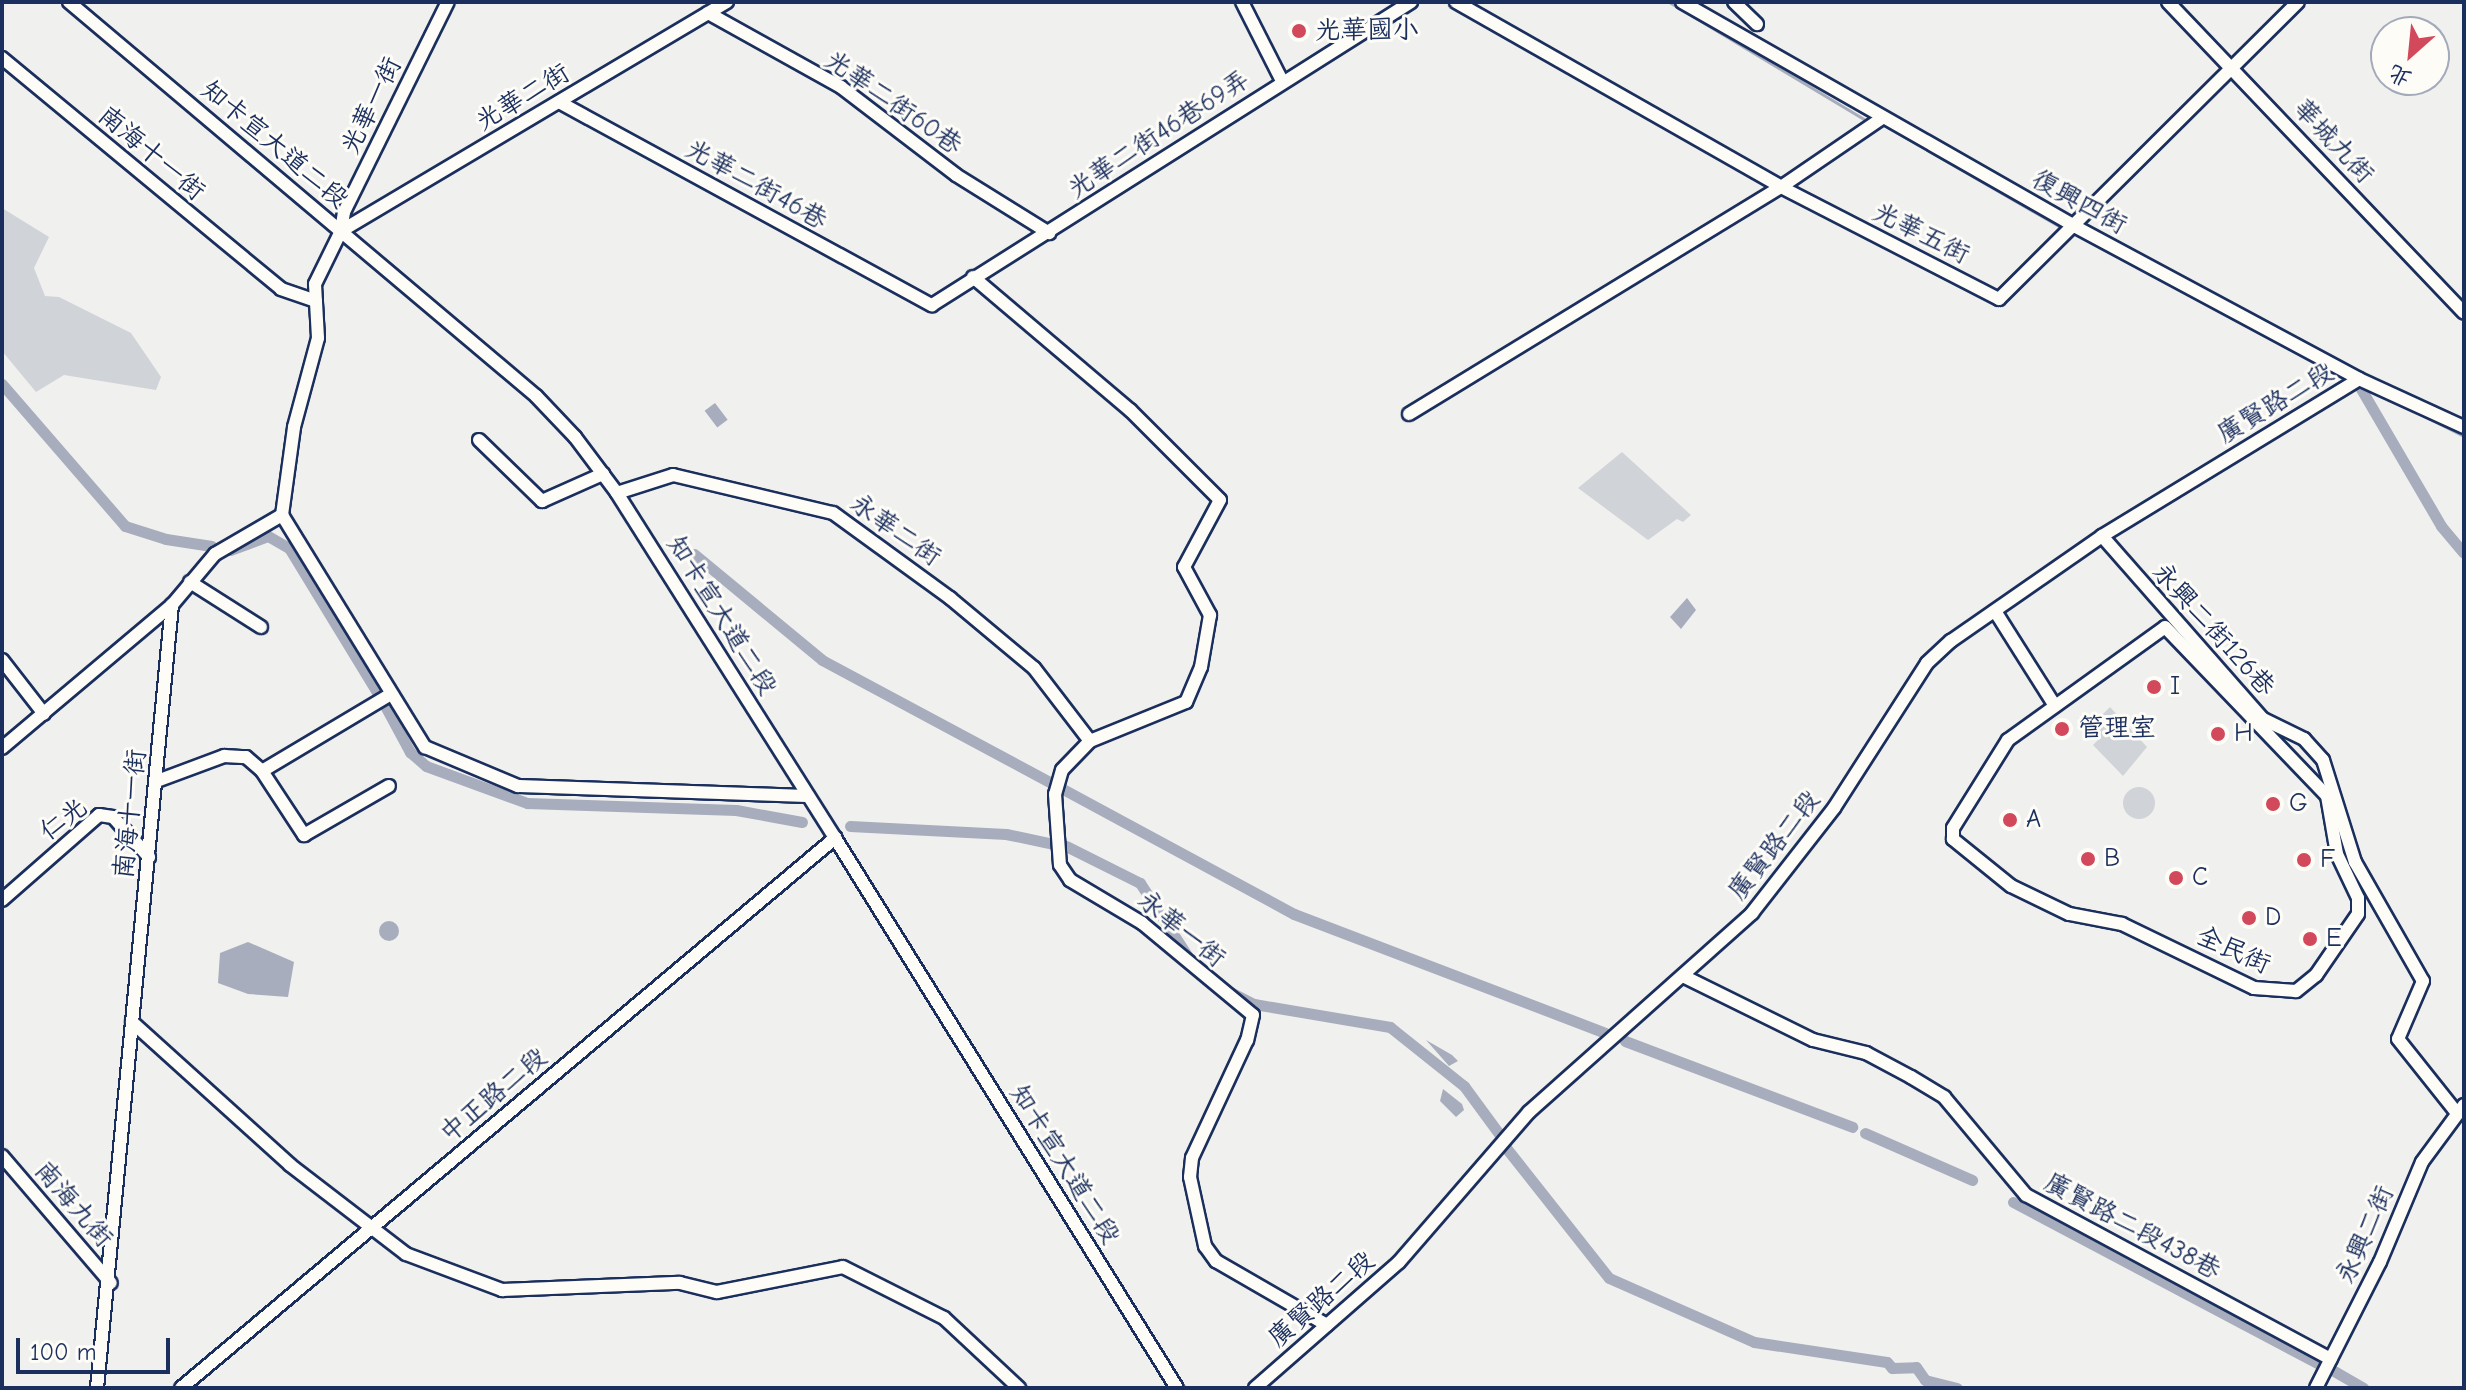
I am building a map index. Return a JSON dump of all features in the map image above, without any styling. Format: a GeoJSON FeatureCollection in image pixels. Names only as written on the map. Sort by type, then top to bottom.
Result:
{"type":"FeatureCollection","features":[{"type":"Feature","properties":{"kind":"street","name":"知卡宣大道二段"},"geometry":{"type":"LineString","coordinates":[[69,2],[536,396],[603,474],[835,838],[1177,1388]]}},
{"type":"Feature","properties":{"kind":"street","name":"光華一街"},"geometry":{"type":"LineString","coordinates":[[341,231],[344,212],[448,2]]}},
{"type":"Feature","properties":{"kind":"street","name":"光華二街"},"geometry":{"type":"LineString","coordinates":[[341,231],[727,2]]}},
{"type":"Feature","properties":{"kind":"street"},"geometry":{"type":"LineString","coordinates":[[1242,2],[1282,81]]}},
{"type":"Feature","properties":{"kind":"street","name":"光華二街46巷69弄"},"geometry":{"type":"LineString","coordinates":[[932,305],[1411,2]]}},
{"type":"Feature","properties":{"kind":"street","name":"光華五街"},"geometry":{"type":"LineString","coordinates":[[1456,2],[1781,187],[1999,299],[2076,227],[2298,2]]}},
{"type":"Feature","properties":{"kind":"street","name":"復興四街"},"geometry":{"type":"LineString","coordinates":[[1682,2],[2076,227],[2359,379],[2464,427]]}},
{"type":"Feature","properties":{"kind":"street"},"geometry":{"type":"LineString","coordinates":[[1734,2],[1757,24]]}},
{"type":"Feature","properties":{"kind":"street","name":"華城九街"},"geometry":{"type":"LineString","coordinates":[[2168,2],[2464,313]]}},
{"type":"Feature","properties":{"kind":"street","name":"光華二街60巷"},"geometry":{"type":"LineString","coordinates":[[708,13],[841,87],[956,175],[1049,233]]}},
{"type":"Feature","properties":{"kind":"street","name":"南海十一街"},"geometry":{"type":"LineString","coordinates":[[2,58],[281,289],[316,301]]}},
{"type":"Feature","properties":{"kind":"street","name":"光華二街46巷"},"geometry":{"type":"LineString","coordinates":[[559,102],[932,305]]}},
{"type":"Feature","properties":{"kind":"street"},"geometry":{"type":"LineString","coordinates":[[1409,414],[1781,187],[1882,118]]}},
{"type":"Feature","properties":{"kind":"street"},"geometry":{"type":"LineString","coordinates":[[341,231],[324,259],[316,301],[318,338],[294,427],[282,515],[425,747],[518,786],[808,796]]}},
{"type":"Feature","properties":{"kind":"street","name":"永華一街"},"geometry":{"type":"LineString","coordinates":[[973,277],[1130,410],[1220,500],[1184,567],[1210,615],[1201,667],[1186,702],[1090,741],[1058,778],[1062,871],[1142,923],[1253,1015],[1247,1040],[1192,1158],[1190,1177],[1205,1246],[1216,1261],[1327,1325]]}},
{"type":"Feature","properties":{"kind":"street","name":"廣賢路二段"},"geometry":{"type":"LineString","coordinates":[[1255,1388],[1399,1262],[1529,1112],[1752,913],[1878,744],[1927,663],[2102,536],[2359,379]]}},
{"type":"Feature","properties":{"kind":"street"},"geometry":{"type":"LineString","coordinates":[[479,440],[542,501],[603,474]]}},
{"type":"Feature","properties":{"kind":"street","name":"永華二街"},"geometry":{"type":"LineString","coordinates":[[617,493],[673,475],[833,513],[950,598],[1034,668],[1090,741]]}},
{"type":"Feature","properties":{"kind":"street"},"geometry":{"type":"LineString","coordinates":[[2,748],[172,605],[190,582],[231,542],[282,515]]}},
{"type":"Feature","properties":{"kind":"street","name":"永興二街126巷"},"geometry":{"type":"LineString","coordinates":[[2102,536],[2263,719],[2304,739],[2323,760],[2355,862],[2423,981],[2398,1039],[2460,1109]]}},
{"type":"Feature","properties":{"kind":"street"},"geometry":{"type":"LineString","coordinates":[[190,582],[261,627]]}},
{"type":"Feature","properties":{"kind":"street","name":"南海十一街"},"geometry":{"type":"LineString","coordinates":[[97,1388],[111,1283],[132,1022],[172,605]]}},
{"type":"Feature","properties":{"kind":"street"},"geometry":{"type":"LineString","coordinates":[[1995,611],[2055,706]]}},
{"type":"Feature","properties":{"kind":"street","name":"全民街"},"geometry":{"type":"LineString","coordinates":[[2165,627],[2327,796],[2337,854],[2358,898],[2358,914],[2316,975],[2296,991],[2254,988],[2122,924],[2069,914],[2011,886],[1960,849],[1953,828],[1999,753],[2008,740],[2055,706],[2165,627]]}},
{"type":"Feature","properties":{"kind":"street"},"geometry":{"type":"LineString","coordinates":[[2,660],[44,714]]}},
{"type":"Feature","properties":{"kind":"street"},"geometry":{"type":"LineString","coordinates":[[262,771],[391,694]]}},
{"type":"Feature","properties":{"kind":"street"},"geometry":{"type":"LineString","coordinates":[[157,781],[236,753],[262,771],[304,835],[389,786]]}},
{"type":"Feature","properties":{"kind":"street","name":"仁光"},"geometry":{"type":"LineString","coordinates":[[2,900],[99,815],[113,817],[149,857]]}},
{"type":"Feature","properties":{"kind":"street","name":"中正路二段"},"geometry":{"type":"LineString","coordinates":[[181,1388],[835,838]]}},
{"type":"Feature","properties":{"kind":"street","name":"廣賢路二段438巷"},"geometry":{"type":"LineString","coordinates":[[1683,976],[1813,1040],[1866,1053],[1911,1077],[1944,1097],[2013,1185],[2026,1195],[2331,1359]]}},
{"type":"Feature","properties":{"kind":"street"},"geometry":{"type":"LineString","coordinates":[[132,1022],[290,1165],[406,1254],[502,1290],[680,1283],[717,1292],[843,1267],[944,1318],[1019,1388]]}},
{"type":"Feature","properties":{"kind":"street","name":"永興二街"},"geometry":{"type":"LineString","coordinates":[[2316,1388],[2422,1162],[2460,1109]]}},
{"type":"Feature","properties":{"kind":"street","name":"南海九街"},"geometry":{"type":"LineString","coordinates":[[2,1156],[111,1283]]}},
{"type":"Feature","properties":{"kind":"shaded area"},"geometry":{"type":"Polygon","coordinates":[[[2,208],[49,237],[34,268],[45,296],[59,297],[131,333],[161,377],[156,390],[64,375],[36,392],[2,351],[2,208]]]}},
{"type":"Feature","properties":{"kind":"shaded area"},"geometry":{"type":"Polygon","coordinates":[[[1622,452],[1691,515],[1683,522],[1677,519],[1648,540],[1578,488],[1622,452]]]}},
{"type":"Feature","properties":{"kind":"shaded area"},"geometry":{"type":"Polygon","coordinates":[[[2110,707],[2147,747],[2123,776],[2093,745],[2100,738],[2090,727],[2110,707]]]}},
{"type":"Feature","properties":{"kind":"shaded area"},"geometry":{"type":"Polygon","coordinates":[[[2139,787],[2151,791],[2155,803],[2151,815],[2139,819],[2127,815],[2123,803],[2127,791],[2139,787]]]}},
{"type":"Feature","properties":{"kind":"water"},"geometry":{"type":"Polygon","coordinates":[[[715,403],[728,420],[717,428],[705,411],[715,403]]]}},
{"type":"Feature","properties":{"kind":"water"},"geometry":{"type":"Polygon","coordinates":[[[1687,598],[1696,610],[1681,629],[1670,617],[1687,598]]]}},
{"type":"Feature","properties":{"kind":"water"},"geometry":{"type":"Polygon","coordinates":[[[389,921],[396,924],[399,931],[396,938],[389,941],[382,938],[379,931],[382,924],[389,921]]]}},
{"type":"Feature","properties":{"kind":"water"},"geometry":{"type":"Polygon","coordinates":[[[248,942],[294,962],[288,997],[248,994],[218,983],[220,953],[248,942]]]}},
{"type":"Feature","properties":{"kind":"water"},"geometry":{"type":"Polygon","coordinates":[[[1426,1040],[1452,1055],[1458,1061],[1449,1066],[1426,1040]]]}},
{"type":"Feature","properties":{"kind":"water"},"geometry":{"type":"Polygon","coordinates":[[[1443,1089],[1462,1104],[1464,1110],[1456,1117],[1440,1101],[1443,1089]]]}},
{"type":"Feature","properties":{"kind":"waterway"},"geometry":{"type":"LineString","coordinates":[[1669,2],[1869,122]]}},
{"type":"Feature","properties":{"kind":"waterway"},"geometry":{"type":"LineString","coordinates":[[1882,124],[2062,228]]}},
{"type":"Feature","properties":{"kind":"waterway"},"geometry":{"type":"LineString","coordinates":[[2078,235],[2097,245]]}},
{"type":"Feature","properties":{"kind":"waterway"},"geometry":{"type":"LineString","coordinates":[[2357,382],[2441,526],[2464,553]]}},
{"type":"Feature","properties":{"kind":"waterway"},"geometry":{"type":"LineString","coordinates":[[2,384],[125,526],[166,539],[211,546]]}},
{"type":"Feature","properties":{"kind":"waterway"},"geometry":{"type":"LineString","coordinates":[[2410,409],[2464,436]]}},
{"type":"Feature","properties":{"kind":"waterway"},"geometry":{"type":"LineString","coordinates":[[230,550],[268,536],[289,548],[380,697]]}},
{"type":"Feature","properties":{"kind":"waterway"},"geometry":{"type":"LineString","coordinates":[[694,554],[822,660],[1050,782]]}},
{"type":"Feature","properties":{"kind":"waterway"},"geometry":{"type":"LineString","coordinates":[[384,704],[410,752],[426,766],[527,803],[736,810],[802,822]]}},
{"type":"Feature","properties":{"kind":"waterway"},"geometry":{"type":"LineString","coordinates":[[1061,788],[1294,914],[1605,1033]]}},
{"type":"Feature","properties":{"kind":"waterway"},"geometry":{"type":"LineString","coordinates":[[850,826],[1006,834],[1054,844]]}},
{"type":"Feature","properties":{"kind":"waterway"},"geometry":{"type":"LineString","coordinates":[[1066,846],[1140,883],[1188,957]]}},
{"type":"Feature","properties":{"kind":"waterway"},"geometry":{"type":"LineString","coordinates":[[1228,991],[1254,1004],[1390,1027],[1464,1086],[1500,1135]]}},
{"type":"Feature","properties":{"kind":"waterway"},"geometry":{"type":"LineString","coordinates":[[1625,1041],[1852,1127]]}},
{"type":"Feature","properties":{"kind":"waterway"},"geometry":{"type":"LineString","coordinates":[[1865,1133],[1972,1180]]}},
{"type":"Feature","properties":{"kind":"waterway"},"geometry":{"type":"LineString","coordinates":[[1507,1149],[1609,1278],[1754,1342],[1887,1362],[1892,1368],[1916,1367],[1925,1380],[1957,1388]]}},
{"type":"Feature","properties":{"kind":"waterway"},"geometry":{"type":"LineString","coordinates":[[2013,1202],[2323,1366]]}},
{"type":"Feature","properties":{"kind":"waterway"},"geometry":{"type":"LineString","coordinates":[[2334,1371],[2364,1388]]}},
{"type":"Feature","properties":{"kind":"place","name":"光華國小"},"geometry":{"type":"Point","coordinates":[1299,31]}},
{"type":"Feature","properties":{"kind":"place","name":"I"},"geometry":{"type":"Point","coordinates":[2154,687]}},
{"type":"Feature","properties":{"kind":"place","name":"管理室"},"geometry":{"type":"Point","coordinates":[2062,729]}},
{"type":"Feature","properties":{"kind":"place","name":"H"},"geometry":{"type":"Point","coordinates":[2218,734]}},
{"type":"Feature","properties":{"kind":"place","name":"G"},"geometry":{"type":"Point","coordinates":[2273,804]}},
{"type":"Feature","properties":{"kind":"place","name":"A"},"geometry":{"type":"Point","coordinates":[2010,820]}},
{"type":"Feature","properties":{"kind":"place","name":"B"},"geometry":{"type":"Point","coordinates":[2088,859]}},
{"type":"Feature","properties":{"kind":"place","name":"F"},"geometry":{"type":"Point","coordinates":[2304,860]}},
{"type":"Feature","properties":{"kind":"place","name":"C"},"geometry":{"type":"Point","coordinates":[2176,878]}},
{"type":"Feature","properties":{"kind":"place","name":"D"},"geometry":{"type":"Point","coordinates":[2249,918]}},
{"type":"Feature","properties":{"kind":"place","name":"E"},"geometry":{"type":"Point","coordinates":[2310,939]}}]}
